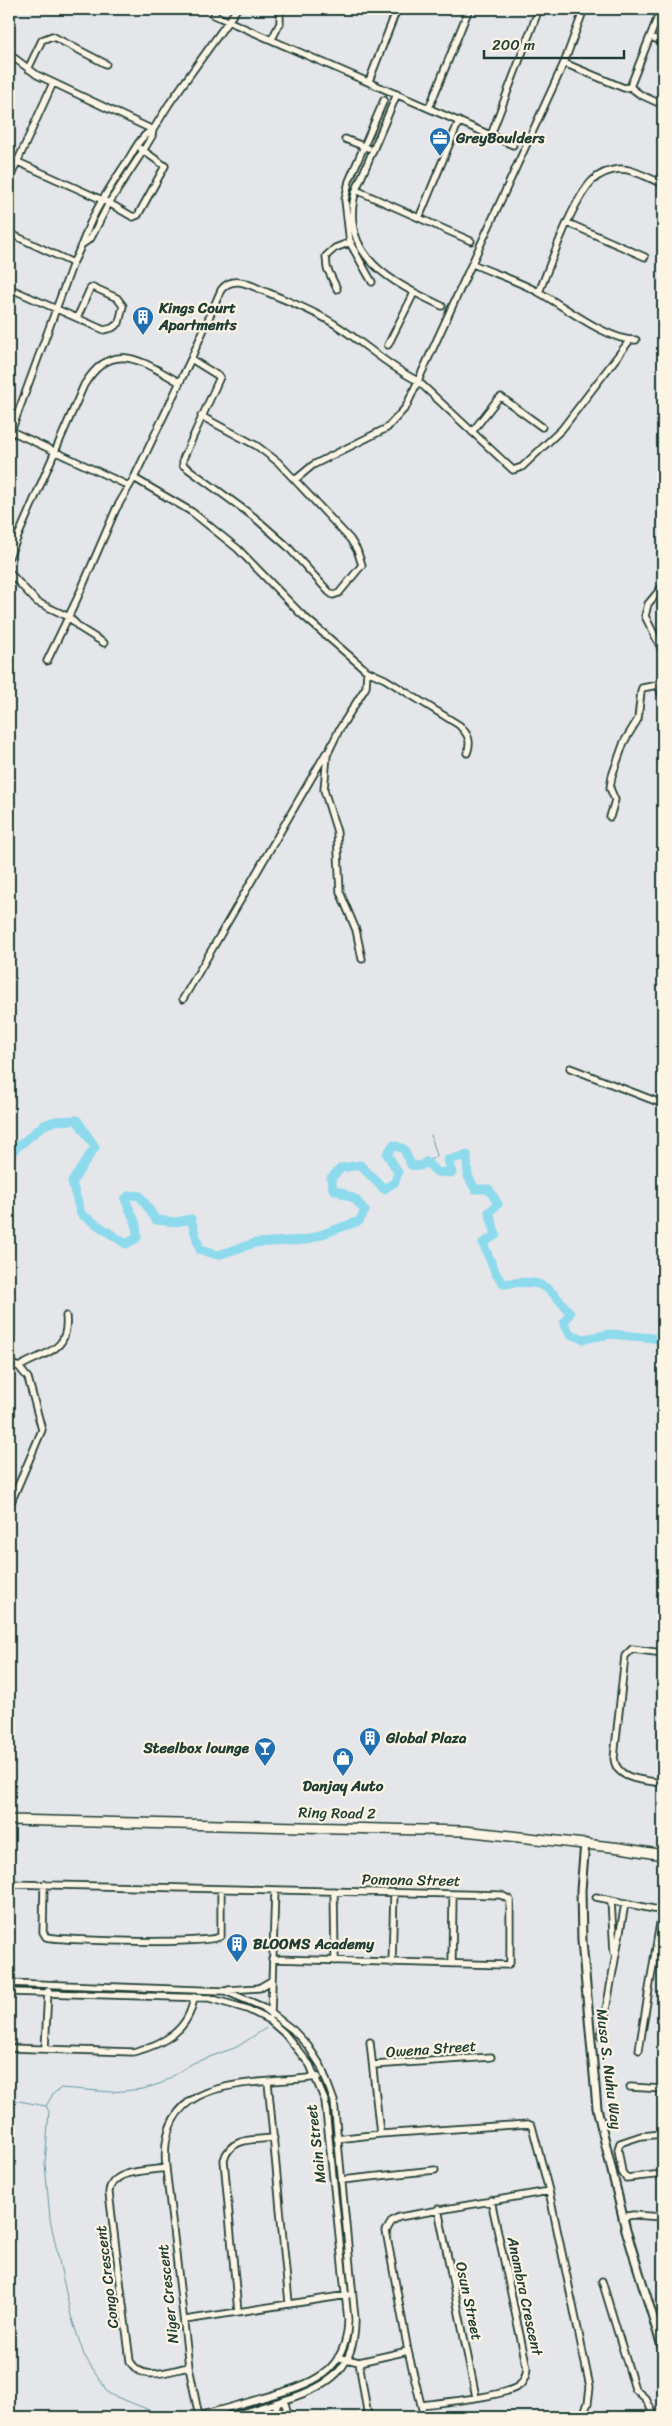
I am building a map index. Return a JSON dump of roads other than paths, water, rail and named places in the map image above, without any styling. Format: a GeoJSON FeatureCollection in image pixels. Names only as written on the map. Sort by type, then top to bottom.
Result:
{"type":"FeatureCollection","features":[{"type":"Feature","properties":{"kind":"main road","name":"Ring Road 2"},"geometry":{"type":"LineString","coordinates":[[9,1820],[434,1830],[516,1835],[663,1855]]}},
{"type":"Feature","properties":{"kind":"street"},"geometry":{"type":"LineString","coordinates":[[216,9],[214,15],[513,145]]}},
{"type":"Feature","properties":{"kind":"street"},"geometry":{"type":"LineString","coordinates":[[129,486],[55,452],[10,434],[72,263],[84,243],[87,230],[102,201],[146,133],[152,130],[237,9]]}},
{"type":"Feature","properties":{"kind":"street"},"geometry":{"type":"LineString","coordinates":[[272,39],[280,23],[280,9]]}},
{"type":"Feature","properties":{"kind":"street"},"geometry":{"type":"LineString","coordinates":[[369,81],[397,9]]}},
{"type":"Feature","properties":{"kind":"street"},"geometry":{"type":"LineString","coordinates":[[429,108],[469,9]]}},
{"type":"Feature","properties":{"kind":"street"},"geometry":{"type":"LineString","coordinates":[[491,136],[539,9]]}},
{"type":"Feature","properties":{"kind":"street"},"geometry":{"type":"LineString","coordinates":[[295,480],[313,465],[387,428],[406,407],[564,63],[584,9]]}},
{"type":"Feature","properties":{"kind":"street"},"geometry":{"type":"LineString","coordinates":[[630,87],[651,37],[660,9]]}},
{"type":"Feature","properties":{"kind":"street"},"geometry":{"type":"LineString","coordinates":[[28,69],[42,40],[52,36],[106,64]]}},
{"type":"Feature","properties":{"kind":"street"},"geometry":{"type":"LineString","coordinates":[[651,37],[663,42]]}},
{"type":"Feature","properties":{"kind":"street"},"geometry":{"type":"LineString","coordinates":[[9,54],[28,69],[53,83],[152,130]]}},
{"type":"Feature","properties":{"kind":"street"},"geometry":{"type":"LineString","coordinates":[[564,63],[624,88],[630,87],[641,95],[663,104]]}},
{"type":"Feature","properties":{"kind":"street"},"geometry":{"type":"LineString","coordinates":[[9,180],[53,83]]}},
{"type":"Feature","properties":{"kind":"street"},"geometry":{"type":"LineString","coordinates":[[397,94],[356,190],[352,210],[358,240],[368,259],[377,269],[414,293],[442,306]]}},
{"type":"Feature","properties":{"kind":"street"},"geometry":{"type":"LineString","coordinates":[[372,282],[350,243],[345,200],[349,181],[384,100]]}},
{"type":"Feature","properties":{"kind":"street"},"geometry":{"type":"LineString","coordinates":[[419,218],[459,121]]}},
{"type":"Feature","properties":{"kind":"street"},"geometry":{"type":"LineString","coordinates":[[84,243],[91,238],[109,203],[144,151],[152,136],[152,130]]}},
{"type":"Feature","properties":{"kind":"street"},"geometry":{"type":"LineString","coordinates":[[344,138],[372,150]]}},
{"type":"Feature","properties":{"kind":"street"},"geometry":{"type":"LineString","coordinates":[[9,158],[109,203],[130,216],[138,215],[165,166],[137,147]]}},
{"type":"Feature","properties":{"kind":"street"},"geometry":{"type":"LineString","coordinates":[[539,292],[568,223],[586,188],[602,174],[622,169],[663,184]]}},
{"type":"Feature","properties":{"kind":"street"},"geometry":{"type":"LineString","coordinates":[[356,190],[471,241]]}},
{"type":"Feature","properties":{"kind":"street"},"geometry":{"type":"LineString","coordinates":[[568,223],[645,257]]}},
{"type":"Feature","properties":{"kind":"street"},"geometry":{"type":"LineString","coordinates":[[9,233],[72,263]]}},
{"type":"Feature","properties":{"kind":"street"},"geometry":{"type":"LineString","coordinates":[[337,289],[327,268],[326,256],[335,248],[358,240]]}},
{"type":"Feature","properties":{"kind":"street"},"geometry":{"type":"LineString","coordinates":[[47,661],[69,618],[116,509],[134,478],[191,359],[221,290],[235,281],[300,306],[334,323],[402,373],[418,381],[510,468],[518,470],[562,429],[633,340],[586,321],[539,292],[473,264]]}},
{"type":"Feature","properties":{"kind":"street"},"geometry":{"type":"LineString","coordinates":[[9,288],[104,330],[112,328],[121,319],[122,304],[111,295],[93,287],[90,289],[77,318]]}},
{"type":"Feature","properties":{"kind":"street"},"geometry":{"type":"LineString","coordinates":[[388,345],[414,293]]}},
{"type":"Feature","properties":{"kind":"street"},"geometry":{"type":"LineString","coordinates":[[9,557],[84,385],[94,372],[105,363],[122,358],[135,359],[179,382]]}},
{"type":"Feature","properties":{"kind":"street"},"geometry":{"type":"LineString","coordinates":[[191,359],[220,377],[201,416],[183,459],[183,465],[254,517],[287,546],[329,592],[335,595],[360,569],[361,558],[350,539],[267,453],[201,416]]}},
{"type":"Feature","properties":{"kind":"street"},"geometry":{"type":"LineString","coordinates":[[472,432],[501,397],[542,428]]}},
{"type":"Feature","properties":{"kind":"street"},"geometry":{"type":"LineString","coordinates":[[134,478],[192,512],[238,549],[289,603],[367,671],[384,679],[459,725],[468,735],[470,741],[467,754]]}},
{"type":"Feature","properties":{"kind":"street"},"geometry":{"type":"LineString","coordinates":[[9,572],[37,602],[69,618],[80,628],[104,643]]}},
{"type":"Feature","properties":{"kind":"street"},"geometry":{"type":"LineString","coordinates":[[663,586],[648,604],[645,616],[663,652]]}},
{"type":"Feature","properties":{"kind":"street"},"geometry":{"type":"LineString","coordinates":[[183,999],[366,687],[367,671]]}},
{"type":"Feature","properties":{"kind":"street"},"geometry":{"type":"LineString","coordinates":[[610,817],[615,800],[610,788],[612,776],[624,742],[638,719],[642,688],[658,684],[663,676]]}},
{"type":"Feature","properties":{"kind":"street"},"geometry":{"type":"LineString","coordinates":[[658,684],[663,697]]}},
{"type":"Feature","properties":{"kind":"street"},"geometry":{"type":"LineString","coordinates":[[330,747],[327,755],[324,790],[337,832],[340,892],[356,930],[362,959]]}},
{"type":"Feature","properties":{"kind":"street"},"geometry":{"type":"LineString","coordinates":[[570,1068],[663,1104]]}},
{"type":"Feature","properties":{"kind":"street"},"geometry":{"type":"LineString","coordinates":[[9,1370],[14,1365],[48,1354],[60,1344],[66,1330],[66,1316]]}},
{"type":"Feature","properties":{"kind":"street"},"geometry":{"type":"LineString","coordinates":[[9,1507],[42,1430],[28,1378],[14,1365]]}},
{"type":"Feature","properties":{"kind":"street"},"geometry":{"type":"LineString","coordinates":[[663,1653],[632,1650],[625,1656],[614,1758],[616,1767],[621,1774],[663,1783]]}},
{"type":"Feature","properties":{"kind":"street","name":"Musa S. Nuhu Way"},"geometry":{"type":"LineString","coordinates":[[585,1843],[580,1914],[597,2108],[623,2217],[663,2350]]}},
{"type":"Feature","properties":{"kind":"street","name":"Pomona Street"},"geometry":{"type":"LineString","coordinates":[[9,1884],[501,1895],[508,1898],[510,1963],[503,1966],[272,1959]]}},
{"type":"Feature","properties":{"kind":"street"},"geometry":{"type":"LineString","coordinates":[[44,1884],[43,1932],[46,1937],[122,1940],[192,1941],[218,1939],[221,1936],[221,1889]]}},
{"type":"Feature","properties":{"kind":"street"},"geometry":{"type":"LineString","coordinates":[[269,2020],[272,2013],[270,1997],[275,1890]]}},
{"type":"Feature","properties":{"kind":"street"},"geometry":{"type":"LineString","coordinates":[[334,1892],[335,1961]]}},
{"type":"Feature","properties":{"kind":"street"},"geometry":{"type":"LineString","coordinates":[[392,1963],[394,1893]]}},
{"type":"Feature","properties":{"kind":"street"},"geometry":{"type":"LineString","coordinates":[[452,1964],[453,1894]]}},
{"type":"Feature","properties":{"kind":"street"},"geometry":{"type":"LineString","coordinates":[[596,1897],[663,1911],[639,2050]]}},
{"type":"Feature","properties":{"kind":"street"},"geometry":{"type":"LineString","coordinates":[[611,1901],[615,1963]]}},
{"type":"Feature","properties":{"kind":"street"},"geometry":{"type":"LineString","coordinates":[[601,2037],[625,1904]]}},
{"type":"Feature","properties":{"kind":"street"},"geometry":{"type":"LineString","coordinates":[[225,1990],[260,1988],[271,1981]]}},
{"type":"Feature","properties":{"kind":"street","name":"Main Street"},"geometry":{"type":"LineString","coordinates":[[9,1983],[225,1990],[272,2013],[300,2038],[313,2053],[325,2076],[334,2101],[339,2139],[356,2330],[348,2360],[337,2374],[324,2385],[279,2402],[226,2417]]}},
{"type":"Feature","properties":{"kind":"street"},"geometry":{"type":"LineString","coordinates":[[45,2049],[48,1984]]}},
{"type":"Feature","properties":{"kind":"street","name":"Main Street"},"geometry":{"type":"LineString","coordinates":[[9,1992],[194,1998],[227,2002],[269,2020],[296,2046],[316,2077],[325,2101],[345,2295],[347,2329],[338,2357],[332,2368],[317,2380],[277,2394],[197,2417]]}},
{"type":"Feature","properties":{"kind":"street"},"geometry":{"type":"LineString","coordinates":[[260,2015],[270,1997]]}},
{"type":"Feature","properties":{"kind":"street"},"geometry":{"type":"LineString","coordinates":[[9,2048],[133,2052],[168,2037],[181,2029],[189,2018],[194,1998]]}},
{"type":"Feature","properties":{"kind":"street"},"geometry":{"type":"LineString","coordinates":[[370,2042],[380,2134]]}},
{"type":"Feature","properties":{"kind":"street","name":"Owena Street"},"geometry":{"type":"LineString","coordinates":[[374,2065],[491,2057]]}},
{"type":"Feature","properties":{"kind":"street","name":"Niger Crescent"},"geometry":{"type":"LineString","coordinates":[[197,2417],[189,2367],[164,2153],[167,2133],[176,2116],[189,2102],[203,2092],[218,2087],[325,2076]]}},
{"type":"Feature","properties":{"kind":"street"},"geometry":{"type":"LineString","coordinates":[[268,2082],[290,2304]]}},
{"type":"Feature","properties":{"kind":"street"},"geometry":{"type":"LineString","coordinates":[[630,2087],[663,2089]]}},
{"type":"Feature","properties":{"kind":"street"},"geometry":{"type":"LineString","coordinates":[[330,2140],[380,2134],[528,2124],[535,2130],[590,2387],[583,2415],[593,2417]]}},
{"type":"Feature","properties":{"kind":"street"},"geometry":{"type":"LineString","coordinates":[[663,2134],[641,2136],[620,2143],[618,2149],[622,2172],[626,2178],[663,2174]]}},
{"type":"Feature","properties":{"kind":"street"},"geometry":{"type":"LineString","coordinates":[[238,2312],[224,2160],[230,2147],[238,2142],[274,2138]]}},
{"type":"Feature","properties":{"kind":"street","name":"Congo Crescent"},"geometry":{"type":"LineString","coordinates":[[166,2168],[119,2176],[111,2183],[109,2193],[130,2361],[135,2370],[144,2374],[189,2367]]}},
{"type":"Feature","properties":{"kind":"street"},"geometry":{"type":"LineString","coordinates":[[342,2180],[435,2170]]}},
{"type":"Feature","properties":{"kind":"street"},"geometry":{"type":"LineString","coordinates":[[424,2417],[408,2351],[386,2231],[392,2221],[399,2217],[549,2191]]}},
{"type":"Feature","properties":{"kind":"street","name":"Anambra Crescent"},"geometry":{"type":"LineString","coordinates":[[421,2405],[476,2397],[514,2388],[526,2377],[527,2368],[491,2200]]}},
{"type":"Feature","properties":{"kind":"street","name":"Osun Street"},"geometry":{"type":"LineString","coordinates":[[438,2209],[476,2397]]}},
{"type":"Feature","properties":{"kind":"street"},"geometry":{"type":"LineString","coordinates":[[623,2217],[633,2215],[663,2217]]}},
{"type":"Feature","properties":{"kind":"street"},"geometry":{"type":"LineString","coordinates":[[602,2281],[635,2389],[646,2399],[655,2417]]}},
{"type":"Feature","properties":{"kind":"street"},"geometry":{"type":"LineString","coordinates":[[185,2320],[353,2294]]}},
{"type":"Feature","properties":{"kind":"street"},"geometry":{"type":"LineString","coordinates":[[338,2357],[359,2362],[408,2351]]}},
{"type":"Feature","properties":{"kind":"street"},"geometry":{"type":"LineString","coordinates":[[359,2362],[368,2417]]}},
{"type":"Feature","properties":{"kind":"street"},"geometry":{"type":"LineString","coordinates":[[277,2394],[279,2402],[276,2406],[278,2413],[284,2416]]}},
{"type":"Feature","properties":{"kind":"waterway"},"geometry":{"type":"LineString","coordinates":[[9,1154],[44,1125],[55,1121],[77,1120],[95,1147],[72,1182],[81,1214],[126,1244],[137,1238],[136,1224],[125,1199],[130,1195],[140,1196],[156,1220],[176,1222],[191,1219],[200,1250],[218,1255],[255,1243],[306,1240],[359,1221],[365,1211],[355,1199],[333,1189],[331,1178],[341,1168],[360,1165],[384,1189],[395,1182],[398,1172],[387,1154],[393,1145],[404,1149],[411,1165],[420,1166],[426,1162],[437,1172],[452,1173],[448,1160],[467,1155],[468,1176],[475,1189],[489,1189],[498,1204],[489,1212],[496,1235],[483,1243],[496,1274],[504,1284],[535,1283],[549,1290],[570,1313],[564,1323],[570,1334],[584,1339],[610,1334],[663,1339]]}},
{"type":"Feature","properties":{"kind":"waterway"},"geometry":{"type":"LineString","coordinates":[[426,1162],[437,1156],[431,1135]]}},
{"type":"Feature","properties":{"kind":"waterway"},"geometry":{"type":"LineString","coordinates":[[46,2106],[53,2094],[61,2088],[112,2092],[143,2089],[162,2083],[193,2063],[237,2047],[266,2028]]}},
{"type":"Feature","properties":{"kind":"waterway"},"geometry":{"type":"LineString","coordinates":[[9,2099],[45,2106]]}},
{"type":"Feature","properties":{"kind":"waterway"},"geometry":{"type":"LineString","coordinates":[[46,2106],[49,2111],[45,2164],[50,2219],[71,2316],[84,2355],[109,2394],[152,2411],[157,2417]]}},
{"type":"Feature","properties":{"kind":"place","name":"GreyBoulders"},"geometry":{"type":"Point","coordinates":[440,157]}},
{"type":"Feature","properties":{"kind":"place","name":"Kings Court Apartments"},"geometry":{"type":"Point","coordinates":[143,336]}},
{"type":"Feature","properties":{"kind":"place","name":"Global Plaza"},"geometry":{"type":"Point","coordinates":[370,1757]}},
{"type":"Feature","properties":{"kind":"place","name":"Steelbox lounge"},"geometry":{"type":"Point","coordinates":[265,1767]}},
{"type":"Feature","properties":{"kind":"place","name":"Danjay Auto"},"geometry":{"type":"Point","coordinates":[343,1777]}},
{"type":"Feature","properties":{"kind":"place","name":"BLOOMS Academy"},"geometry":{"type":"Point","coordinates":[237,1963]}}]}
